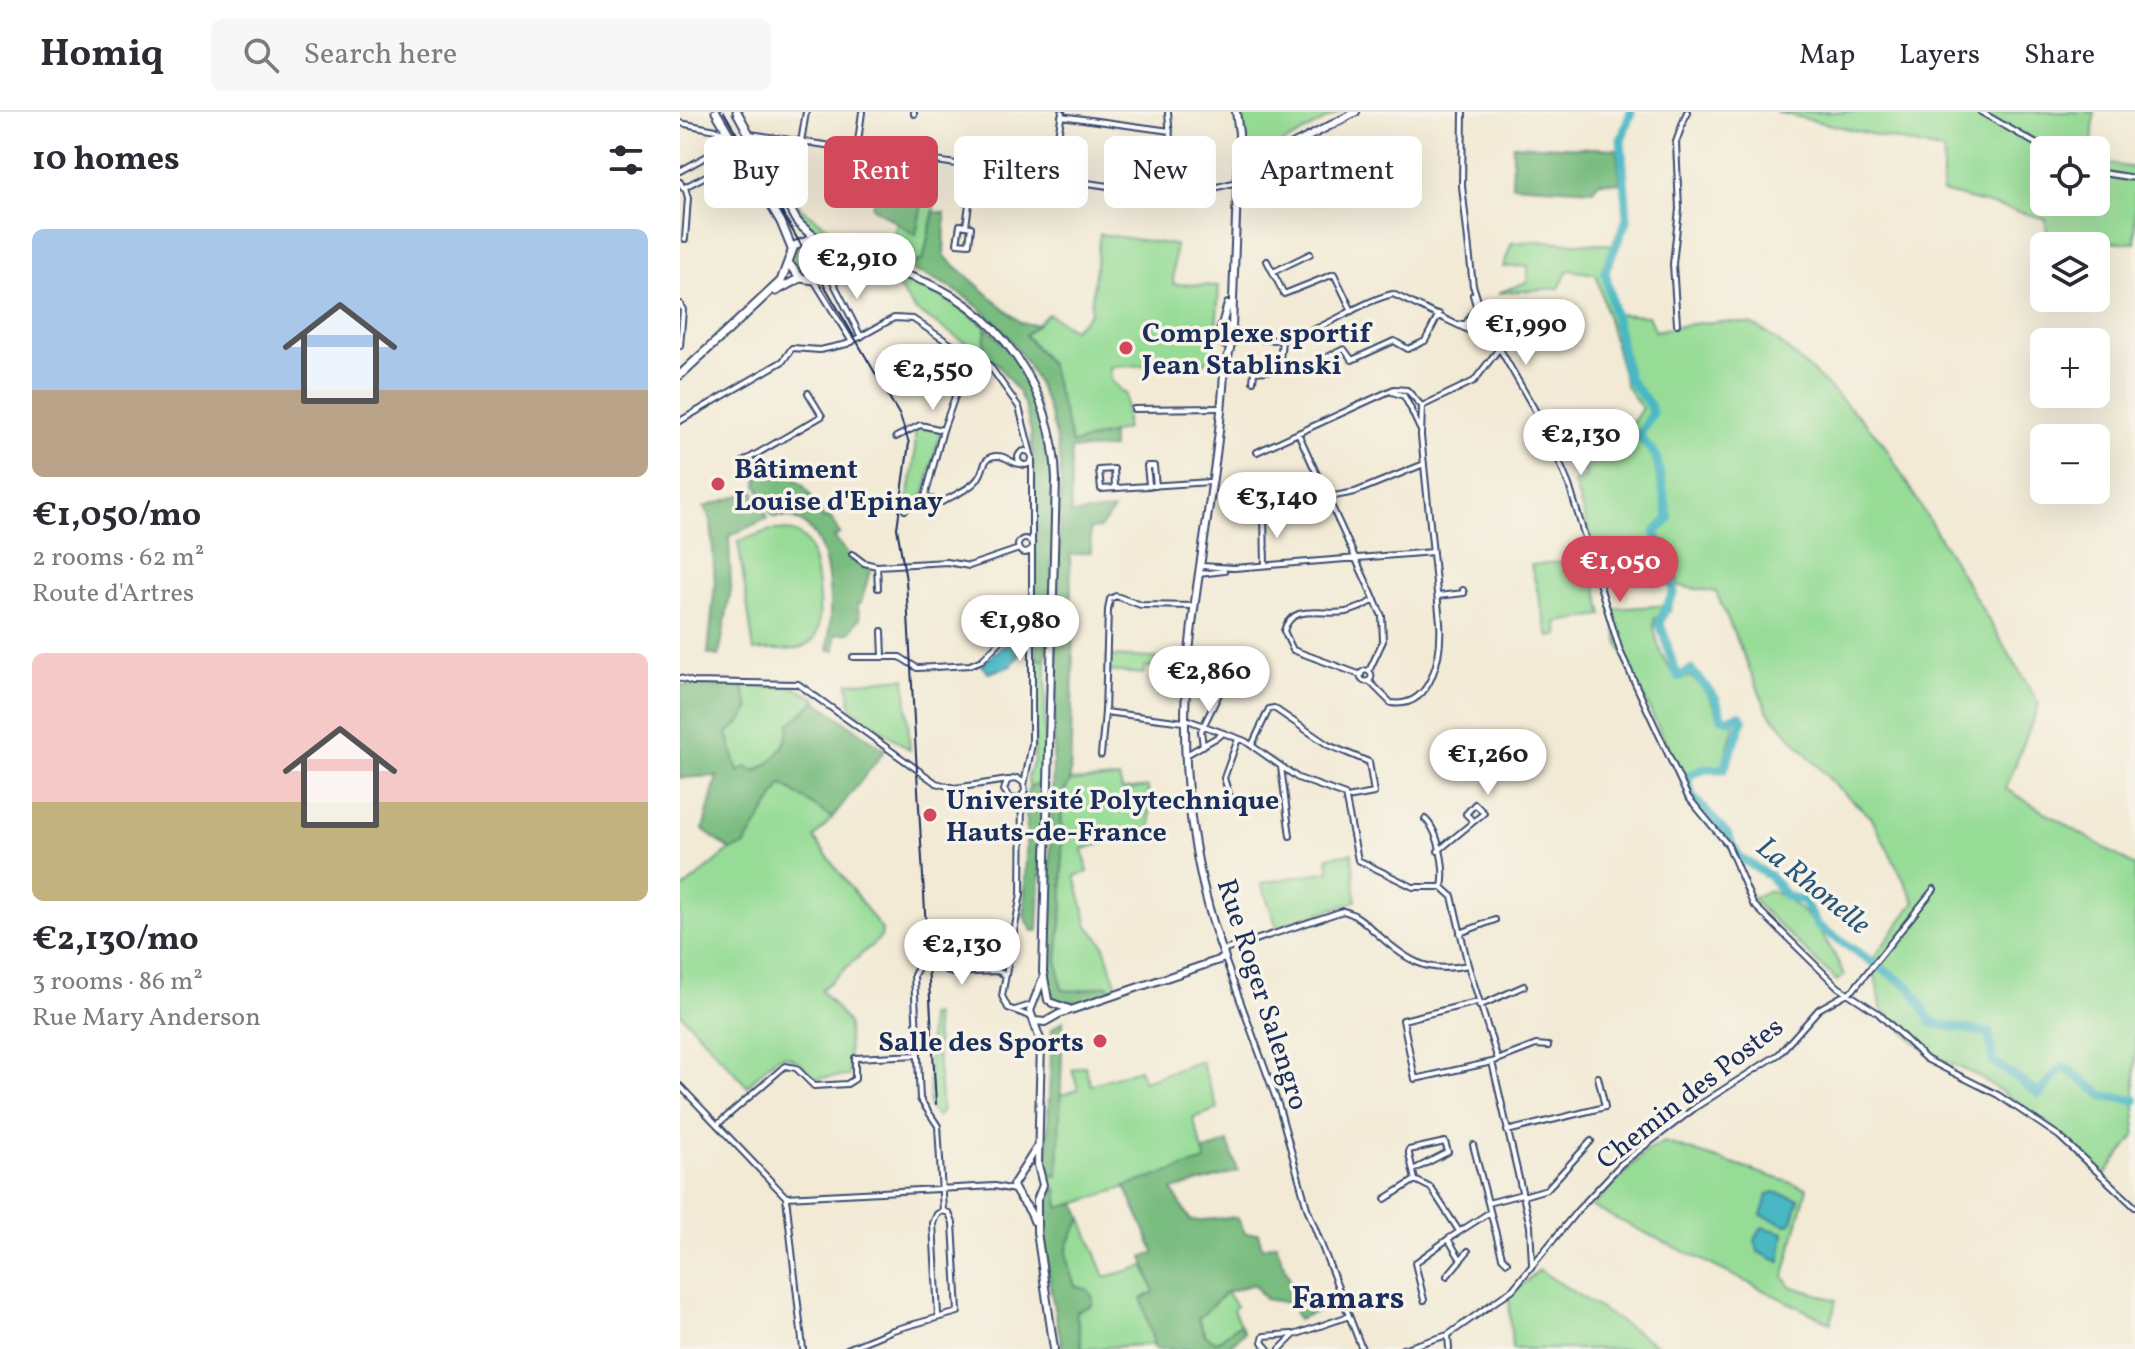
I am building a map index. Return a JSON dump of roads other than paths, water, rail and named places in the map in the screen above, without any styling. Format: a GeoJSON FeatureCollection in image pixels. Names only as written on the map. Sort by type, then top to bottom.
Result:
{"type":"FeatureCollection","features":[{"type":"Feature","properties":{"kind":"main road"},"geometry":{"type":"LineString","coordinates":[[737,112],[750,134]]}},
{"type":"Feature","properties":{"kind":"main road"},"geometry":{"type":"LineString","coordinates":[[1236,112],[1236,136]]}},
{"type":"Feature","properties":{"kind":"main road"},"geometry":{"type":"LineString","coordinates":[[1310,136],[1356,112]]}},
{"type":"Feature","properties":{"kind":"main road"},"geometry":{"type":"LineString","coordinates":[[718,115],[728,136]]}},
{"type":"Feature","properties":{"kind":"main road"},"geometry":{"type":"LineString","coordinates":[[681,373],[770,293],[790,265],[792,249],[772,208]]}},
{"type":"Feature","properties":{"kind":"main road"},"geometry":{"type":"LineString","coordinates":[[789,208],[796,220],[830,252],[935,286],[990,326],[1011,349],[1033,383],[1054,450],[1043,972],[1050,1002],[1050,1019],[1041,1042],[1038,1141],[1043,1186],[1037,1197],[1037,1232],[1055,1349]]}},
{"type":"Feature","properties":{"kind":"main road"},"geometry":{"type":"LineString","coordinates":[[1224,373],[1233,329],[1231,293],[1236,208]]}},
{"type":"Feature","properties":{"kind":"main road"},"geometry":{"type":"LineString","coordinates":[[792,249],[800,241],[815,239]]}},
{"type":"Feature","properties":{"kind":"main road"},"geometry":{"type":"LineString","coordinates":[[828,270],[830,252]]}},
{"type":"Feature","properties":{"kind":"main road"},"geometry":{"type":"LineString","coordinates":[[790,265],[800,278],[813,281],[828,270],[866,266]]}},
{"type":"Feature","properties":{"kind":"main road"},"geometry":{"type":"LineString","coordinates":[[681,373],[772,295],[800,278]]}},
{"type":"Feature","properties":{"kind":"main road"},"geometry":{"type":"LineString","coordinates":[[1224,373],[1220,330],[1231,293]]}},
{"type":"Feature","properties":{"kind":"main road"},"geometry":{"type":"LineString","coordinates":[[1220,330],[1233,329]]}},
{"type":"Feature","properties":{"kind":"main road"},"geometry":{"type":"LineString","coordinates":[[1220,342],[1232,343]]}},
{"type":"Feature","properties":{"kind":"main road","name":"Rue Roger Salengro"},"geometry":{"type":"LineString","coordinates":[[1224,373],[1195,606],[1186,721],[1205,897],[1224,954]]}},
{"type":"Feature","properties":{"kind":"main road"},"geometry":{"type":"LineString","coordinates":[[1033,1019],[1050,1019],[1224,954]]}},
{"type":"Feature","properties":{"kind":"main road"},"geometry":{"type":"LineString","coordinates":[[1041,1042],[1033,1019],[1033,1003],[1043,972]]}},
{"type":"Feature","properties":{"kind":"main road"},"geometry":{"type":"LineString","coordinates":[[1033,1003],[1050,1002],[1076,1009]]}},
{"type":"Feature","properties":{"kind":"main road"},"geometry":{"type":"LineString","coordinates":[[1037,1232],[1025,1199],[1014,1191],[1015,1178],[1024,1170],[1038,1141]]}},
{"type":"Feature","properties":{"kind":"main road"},"geometry":{"type":"LineString","coordinates":[[1024,1170],[1040,1175]]}},
{"type":"Feature","properties":{"kind":"main road"},"geometry":{"type":"LineString","coordinates":[[1025,1199],[1037,1197]]}},
{"type":"Feature","properties":{"kind":"street"},"geometry":{"type":"LineString","coordinates":[[802,136],[806,112]]}},
{"type":"Feature","properties":{"kind":"street"},"geometry":{"type":"LineString","coordinates":[[858,136],[862,112]]}},
{"type":"Feature","properties":{"kind":"street"},"geometry":{"type":"LineString","coordinates":[[1168,112],[1170,136]]}},
{"type":"Feature","properties":{"kind":"street"},"geometry":{"type":"LineString","coordinates":[[1463,112],[1462,186],[1475,306],[1499,349]]}},
{"type":"Feature","properties":{"kind":"street"},"geometry":{"type":"LineString","coordinates":[[1677,324],[1673,264],[1679,209],[1676,142],[1687,112]]}},
{"type":"Feature","properties":{"kind":"street"},"geometry":{"type":"LineString","coordinates":[[1981,112],[2030,140]]}},
{"type":"Feature","properties":{"kind":"street"},"geometry":{"type":"LineString","coordinates":[[1058,136],[1062,114],[1170,131]]}},
{"type":"Feature","properties":{"kind":"street"},"geometry":{"type":"LineString","coordinates":[[709,127],[718,115]]}},
{"type":"Feature","properties":{"kind":"street"},"geometry":{"type":"LineString","coordinates":[[680,123],[726,132]]}},
{"type":"Feature","properties":{"kind":"street"},"geometry":{"type":"LineString","coordinates":[[750,134],[760,136]]}},
{"type":"Feature","properties":{"kind":"street"},"geometry":{"type":"LineString","coordinates":[[680,171],[704,158]]}},
{"type":"Feature","properties":{"kind":"street"},"geometry":{"type":"LineString","coordinates":[[2110,174],[2135,178]]}},
{"type":"Feature","properties":{"kind":"street"},"geometry":{"type":"LineString","coordinates":[[685,187],[704,176]]}},
{"type":"Feature","properties":{"kind":"street"},"geometry":{"type":"LineString","coordinates":[[680,182],[688,198],[685,239]]}},
{"type":"Feature","properties":{"kind":"street"},"geometry":{"type":"LineString","coordinates":[[1088,183],[1171,194],[1194,193],[1232,183]]}},
{"type":"Feature","properties":{"kind":"street"},"geometry":{"type":"LineString","coordinates":[[966,226],[968,208]]}},
{"type":"Feature","properties":{"kind":"street"},"geometry":{"type":"LineString","coordinates":[[960,225],[966,226],[971,227],[969,244],[957,243],[960,225]]}},
{"type":"Feature","properties":{"kind":"street"},"geometry":{"type":"LineString","coordinates":[[1272,272],[1310,254]]}},
{"type":"Feature","properties":{"kind":"street"},"geometry":{"type":"LineString","coordinates":[[1267,261],[1284,294],[1334,273],[1353,311]]}},
{"type":"Feature","properties":{"kind":"street"},"geometry":{"type":"LineString","coordinates":[[828,270],[829,281],[861,337]]}},
{"type":"Feature","properties":{"kind":"street"},"geometry":{"type":"LineString","coordinates":[[813,281],[852,342]]}},
{"type":"Feature","properties":{"kind":"street"},"geometry":{"type":"LineString","coordinates":[[1473,285],[1483,324],[1547,434],[1577,505],[1617,645],[1688,797],[1726,842],[1751,901],[1847,994],[1881,1015],[1926,1059],[1998,1095],[2064,1139],[2135,1207]]}},
{"type":"Feature","properties":{"kind":"street"},"geometry":{"type":"LineString","coordinates":[[1233,329],[1254,337],[1295,338],[1395,294],[1462,324],[1493,342]]}},
{"type":"Feature","properties":{"kind":"street"},"geometry":{"type":"LineString","coordinates":[[680,304],[683,310],[680,346]]}},
{"type":"Feature","properties":{"kind":"street"},"geometry":{"type":"LineString","coordinates":[[1462,324],[1475,306]]}},
{"type":"Feature","properties":{"kind":"street"},"geometry":{"type":"LineString","coordinates":[[1254,372],[1295,371],[1343,346],[1352,360],[1394,341],[1408,349],[1425,341],[1439,314]]}},
{"type":"Feature","properties":{"kind":"street"},"geometry":{"type":"LineString","coordinates":[[680,421],[783,361],[792,348],[820,350],[852,342],[894,318],[907,317],[934,330],[965,354],[991,367],[1018,404],[1028,433],[1033,479],[1031,618],[1035,639],[1029,761],[1022,796],[1021,894],[1002,998],[1013,1010],[1033,1019]]}},
{"type":"Feature","properties":{"kind":"street"},"geometry":{"type":"LineString","coordinates":[[1462,324],[1483,324]]}},
{"type":"Feature","properties":{"kind":"street"},"geometry":{"type":"LineString","coordinates":[[1472,332],[1483,324]]}},
{"type":"Feature","properties":{"kind":"street"},"geometry":{"type":"LineString","coordinates":[[1232,343],[1254,337]]}},
{"type":"Feature","properties":{"kind":"street"},"geometry":{"type":"LineString","coordinates":[[1279,370],[1282,340]]}},
{"type":"Feature","properties":{"kind":"street"},"geometry":{"type":"LineString","coordinates":[[1412,411],[1474,381],[1499,349]]}},
{"type":"Feature","properties":{"kind":"street"},"geometry":{"type":"LineString","coordinates":[[905,510],[925,497],[943,430],[962,377],[958,362],[965,354]]}},
{"type":"Feature","properties":{"kind":"street"},"geometry":{"type":"LineString","coordinates":[[1253,381],[1255,364]]}},
{"type":"Feature","properties":{"kind":"street"},"geometry":{"type":"LineString","coordinates":[[1257,452],[1386,393],[1407,390],[1420,407],[1438,596],[1439,648],[1424,690],[1409,701],[1394,704],[1369,681],[1363,681],[1361,675]]}},
{"type":"Feature","properties":{"kind":"street"},"geometry":{"type":"LineString","coordinates":[[741,463],[822,416],[808,393]]}},
{"type":"Feature","properties":{"kind":"street"},"geometry":{"type":"LineString","coordinates":[[1386,393],[1403,395],[1421,436]]}},
{"type":"Feature","properties":{"kind":"street"},"geometry":{"type":"LineString","coordinates":[[1412,411],[1420,407]]}},
{"type":"Feature","properties":{"kind":"street"},"geometry":{"type":"LineString","coordinates":[[1134,409],[1221,408]]}},
{"type":"Feature","properties":{"kind":"street"},"geometry":{"type":"LineString","coordinates":[[896,437],[920,425],[943,430]]}},
{"type":"Feature","properties":{"kind":"street"},"geometry":{"type":"LineString","coordinates":[[1028,433],[1018,457],[1033,479]]}},
{"type":"Feature","properties":{"kind":"street"},"geometry":{"type":"LineString","coordinates":[[1298,433],[1375,600],[1384,632],[1369,671],[1369,681]]}},
{"type":"Feature","properties":{"kind":"street"},"geometry":{"type":"LineString","coordinates":[[1021,452],[1031,456]]}},
{"type":"Feature","properties":{"kind":"street"},"geometry":{"type":"LineString","coordinates":[[925,497],[942,502],[976,481],[985,462],[998,456],[1022,464]]}},
{"type":"Feature","properties":{"kind":"street"},"geometry":{"type":"LineString","coordinates":[[1022,464],[1031,456]]}},
{"type":"Feature","properties":{"kind":"street"},"geometry":{"type":"LineString","coordinates":[[1328,497],[1355,492],[1424,464]]}},
{"type":"Feature","properties":{"kind":"street"},"geometry":{"type":"LineString","coordinates":[[1149,485],[1147,466],[1154,466],[1156,486]]}},
{"type":"Feature","properties":{"kind":"street"},"geometry":{"type":"LineString","coordinates":[[1115,487],[1114,469],[1099,470],[1101,489],[1211,482]]}},
{"type":"Feature","properties":{"kind":"street"},"geometry":{"type":"LineString","coordinates":[[1264,513],[1265,565]]}},
{"type":"Feature","properties":{"kind":"street"},"geometry":{"type":"LineString","coordinates":[[1031,570],[1021,551],[1032,528]]}},
{"type":"Feature","properties":{"kind":"street"},"geometry":{"type":"LineString","coordinates":[[1024,540],[1032,546]]}},
{"type":"Feature","properties":{"kind":"street"},"geometry":{"type":"LineString","coordinates":[[852,554],[862,563],[877,566],[950,562],[969,566],[1032,546]]}},
{"type":"Feature","properties":{"kind":"street"},"geometry":{"type":"LineString","coordinates":[[1200,570],[1433,552]]}},
{"type":"Feature","properties":{"kind":"street"},"geometry":{"type":"LineString","coordinates":[[877,566],[878,588]]}},
{"type":"Feature","properties":{"kind":"street"},"geometry":{"type":"LineString","coordinates":[[1438,596],[1464,593],[1463,590]]}},
{"type":"Feature","properties":{"kind":"street"},"geometry":{"type":"LineString","coordinates":[[1101,755],[1110,598],[1118,596],[1141,605],[1195,606]]}},
{"type":"Feature","properties":{"kind":"street"},"geometry":{"type":"LineString","coordinates":[[1369,671],[1361,675],[1295,651],[1286,642],[1285,628],[1299,614],[1345,612],[1375,600]]}},
{"type":"Feature","properties":{"kind":"street"},"geometry":{"type":"LineString","coordinates":[[853,657],[901,657],[917,668],[973,665],[1021,620],[1031,618]]}},
{"type":"Feature","properties":{"kind":"street"},"geometry":{"type":"LineString","coordinates":[[882,631],[883,657]]}},
{"type":"Feature","properties":{"kind":"street"},"geometry":{"type":"LineString","coordinates":[[680,678],[693,682],[796,683],[932,782],[952,788],[984,786],[1010,779],[1024,785]]}},
{"type":"Feature","properties":{"kind":"street"},"geometry":{"type":"LineString","coordinates":[[1203,746],[1203,727],[1220,692]]}},
{"type":"Feature","properties":{"kind":"street"},"geometry":{"type":"LineString","coordinates":[[1105,712],[1186,721],[1252,745],[1281,767],[1347,798],[1374,793],[1369,762],[1328,745],[1274,708],[1269,709],[1252,745]]}},
{"type":"Feature","properties":{"kind":"street"},"geometry":{"type":"LineString","coordinates":[[1188,754],[1223,735]]}},
{"type":"Feature","properties":{"kind":"street"},"geometry":{"type":"LineString","coordinates":[[1232,804],[1224,778],[1238,739]]}},
{"type":"Feature","properties":{"kind":"street"},"geometry":{"type":"LineString","coordinates":[[1006,795],[1004,788],[1010,779],[1029,761]]}},
{"type":"Feature","properties":{"kind":"street"},"geometry":{"type":"LineString","coordinates":[[1281,767],[1290,836]]}},
{"type":"Feature","properties":{"kind":"street"},"geometry":{"type":"LineString","coordinates":[[984,786],[1012,799],[1022,814]]}},
{"type":"Feature","properties":{"kind":"street"},"geometry":{"type":"LineString","coordinates":[[1012,799],[1022,796]]}},
{"type":"Feature","properties":{"kind":"street"},"geometry":{"type":"LineString","coordinates":[[1347,798],[1358,860],[1413,887],[1442,887],[1452,896],[1495,1061],[1499,1099],[1532,1233],[1532,1267]]}},
{"type":"Feature","properties":{"kind":"street"},"geometry":{"type":"LineString","coordinates":[[1438,851],[1484,813],[1475,804],[1466,814],[1472,820]]}},
{"type":"Feature","properties":{"kind":"street"},"geometry":{"type":"LineString","coordinates":[[1425,819],[1433,828],[1444,875],[1442,887]]}},
{"type":"Feature","properties":{"kind":"street","name":"Chemin des Postes"},"geometry":{"type":"LineString","coordinates":[[1402,1349],[1448,1335],[1504,1297],[1621,1164],[1696,1107],[1779,1054],[1819,1009],[1847,994],[1934,889]]}},
{"type":"Feature","properties":{"kind":"street"},"geometry":{"type":"LineString","coordinates":[[1224,954],[1343,911],[1357,916],[1400,953],[1438,971],[1468,965]]}},
{"type":"Feature","properties":{"kind":"street"},"geometry":{"type":"LineString","coordinates":[[1460,933],[1495,920]]}},
{"type":"Feature","properties":{"kind":"street","name":"Rue Roger Salengro"},"geometry":{"type":"LineString","coordinates":[[1224,954],[1278,1101],[1305,1204],[1362,1349]]}},
{"type":"Feature","properties":{"kind":"street"},"geometry":{"type":"LineString","coordinates":[[943,1211],[938,1126],[921,1104],[914,975],[920,965],[933,963],[952,973],[996,971],[1006,975]]}},
{"type":"Feature","properties":{"kind":"street"},"geometry":{"type":"LineString","coordinates":[[1524,986],[1478,1004],[1403,1020],[1413,1076],[1420,1079],[1495,1061],[1535,1045],[1548,1046]]}},
{"type":"Feature","properties":{"kind":"street"},"geometry":{"type":"LineString","coordinates":[[1013,1010],[1033,1003]]}},
{"type":"Feature","properties":{"kind":"street"},"geometry":{"type":"LineString","coordinates":[[718,1124],[783,1067],[794,1067],[814,1086],[847,1084],[855,1079],[855,1058],[918,1055]]}},
{"type":"Feature","properties":{"kind":"street"},"geometry":{"type":"LineString","coordinates":[[1507,1131],[1605,1107],[1598,1077]]}},
{"type":"Feature","properties":{"kind":"street"},"geometry":{"type":"LineString","coordinates":[[680,1086],[786,1197],[803,1349]]}},
{"type":"Feature","properties":{"kind":"street"},"geometry":{"type":"LineString","coordinates":[[1413,1170],[1448,1152],[1443,1141],[1410,1150],[1413,1170],[1415,1180],[1432,1190],[1459,1231]]}},
{"type":"Feature","properties":{"kind":"street"},"geometry":{"type":"LineString","coordinates":[[1488,1203],[1545,1190],[1591,1141]]}},
{"type":"Feature","properties":{"kind":"street"},"geometry":{"type":"LineString","coordinates":[[1473,1145],[1502,1257],[1507,1262]]}},
{"type":"Feature","properties":{"kind":"street"},"geometry":{"type":"LineString","coordinates":[[995,1186],[1015,1178]]}},
{"type":"Feature","properties":{"kind":"street"},"geometry":{"type":"LineString","coordinates":[[1385,1199],[1415,1180]]}},
{"type":"Feature","properties":{"kind":"street"},"geometry":{"type":"LineString","coordinates":[[786,1197],[995,1186],[1014,1191]]}},
{"type":"Feature","properties":{"kind":"street"},"geometry":{"type":"LineString","coordinates":[[847,1349],[938,1316],[958,1312],[953,1223],[949,1213],[943,1211],[937,1214],[933,1226],[938,1316]]}},
{"type":"Feature","properties":{"kind":"street"},"geometry":{"type":"LineString","coordinates":[[1424,1300],[1415,1263],[1491,1211]]}},
{"type":"Feature","properties":{"kind":"street"},"geometry":{"type":"LineString","coordinates":[[1448,1239],[1461,1260]]}},
{"type":"Feature","properties":{"kind":"street"},"geometry":{"type":"LineString","coordinates":[[1447,1276],[1468,1251]]}},
{"type":"Feature","properties":{"kind":"street"},"geometry":{"type":"LineString","coordinates":[[1268,1349],[1262,1342],[1266,1335],[1294,1335],[1349,1316]]}},
{"type":"Feature","properties":{"kind":"street"},"geometry":{"type":"LineString","coordinates":[[1280,1349],[1294,1335]]}},
{"type":"Feature","properties":{"kind":"street"},"geometry":{"type":"LineString","coordinates":[[1448,1335],[1449,1349]]}},
{"type":"Feature","properties":{"kind":"water"},"geometry":{"type":"Polygon","coordinates":[[[1024,628],[1029,643],[1011,666],[988,673],[981,665],[1024,628]]]}},
{"type":"Feature","properties":{"kind":"water"},"geometry":{"type":"Polygon","coordinates":[[[1774,1192],[1799,1199],[1792,1221],[1787,1225],[1761,1215],[1768,1194],[1774,1192]]]}},
{"type":"Feature","properties":{"kind":"water"},"geometry":{"type":"Polygon","coordinates":[[[1762,1227],[1784,1233],[1780,1262],[1758,1252],[1755,1240],[1762,1227]]]}},
{"type":"Feature","properties":{"kind":"waterway","name":"La Rhonelle"},"geometry":{"type":"LineString","coordinates":[[1631,112],[1621,140],[1627,219],[1605,271],[1628,378],[1650,405],[1652,414],[1639,436],[1656,456],[1669,519],[1655,532],[1674,591],[1659,623],[1679,677],[1691,670],[1716,699],[1722,718],[1729,720],[1739,715],[1743,720],[1724,769],[1703,769],[1687,777],[1692,796],[1728,835],[1739,857],[1771,877],[1786,896],[1803,901],[1818,926],[1911,988],[1932,1023],[1989,1033],[1993,1061],[2039,1094],[2063,1066],[2104,1096],[2135,1100]]}},
{"type":"Feature","properties":{"kind":"tram line"},"geometry":{"type":"LineString","coordinates":[[724,112],[900,416],[909,443],[897,528],[906,580],[936,1104]]}},
{"type":"Feature","properties":{"kind":"place","name":"Complexe sportif Jean Stablinski"},"geometry":{"type":"Point","coordinates":[1126,348]}},
{"type":"Feature","properties":{"kind":"place","name":"Bâtiment Louise d'Epinay"},"geometry":{"type":"Point","coordinates":[718,484]}},
{"type":"Feature","properties":{"kind":"place","name":"Université Polytechnique Hauts-de-France"},"geometry":{"type":"Point","coordinates":[930,815]}},
{"type":"Feature","properties":{"kind":"place","name":"Salle des Sports"},"geometry":{"type":"Point","coordinates":[1100,1041]}},
{"type":"Feature","properties":{"kind":"district","name":"Famars"},"geometry":{"type":"Point","coordinates":[1348,1297]}}]}
